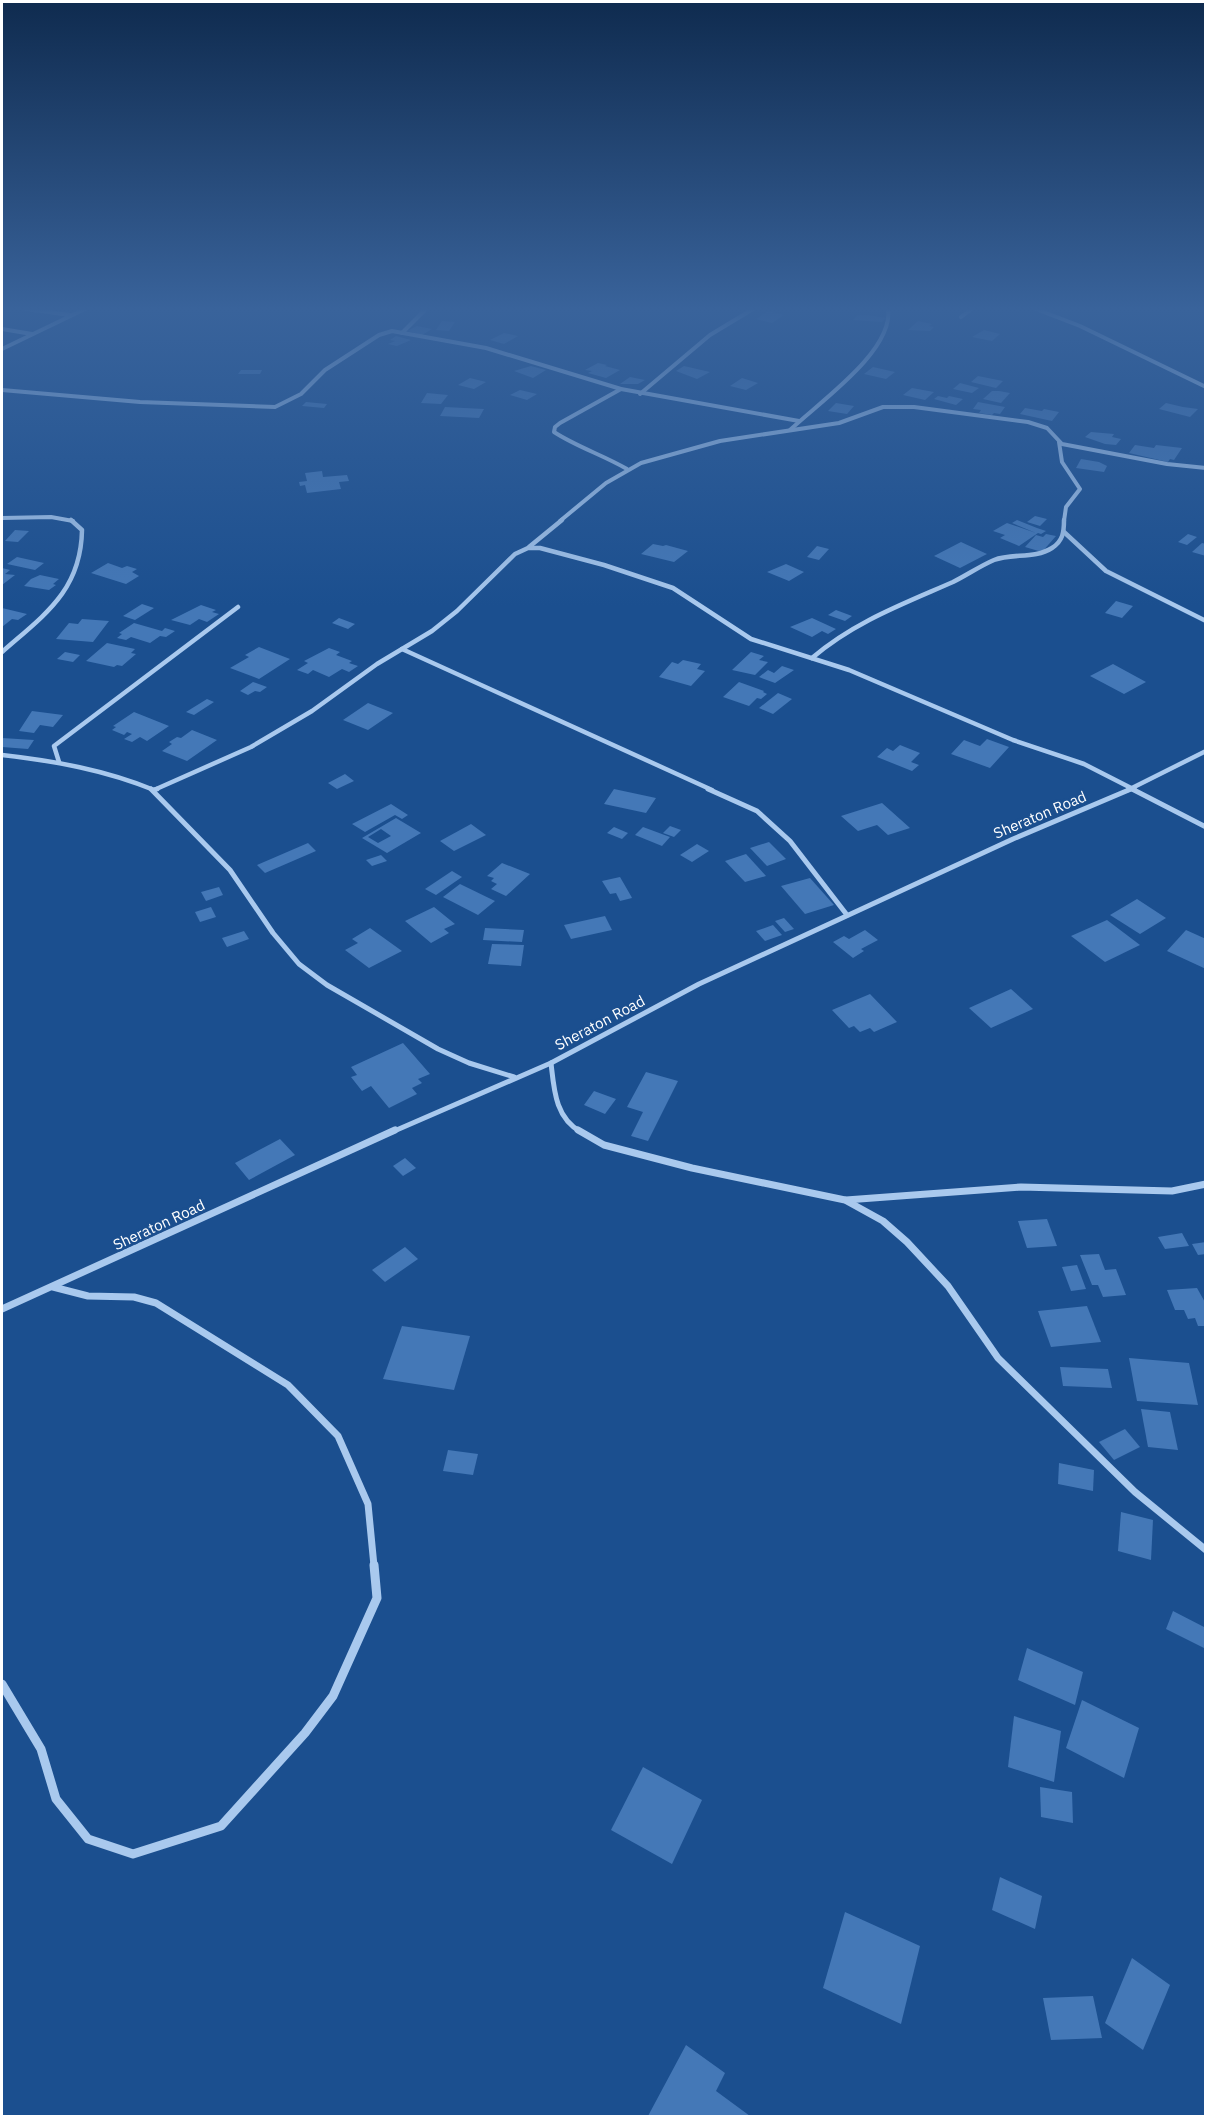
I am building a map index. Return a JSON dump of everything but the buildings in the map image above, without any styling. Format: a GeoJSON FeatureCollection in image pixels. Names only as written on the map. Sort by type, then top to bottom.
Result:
{"type":"FeatureCollection","features":[{"type":"Feature","properties":{"kind":"street"},"geometry":{"type":"LineString","coordinates":[[588,408],[560,423],[555,427],[554,432],[572,444],[606,457],[627,469]]}},
{"type":"Feature","properties":{"kind":"street"},"geometry":{"type":"LineString","coordinates":[[724,408],[799,421]]}},
{"type":"Feature","properties":{"kind":"street"},"geometry":{"type":"LineString","coordinates":[[790,430],[813,408]]}},
{"type":"Feature","properties":{"kind":"street"},"geometry":{"type":"LineString","coordinates":[[154,790],[228,758],[276,733],[432,631],[457,611],[516,554],[528,548],[596,490],[627,469],[656,458],[720,441],[839,423],[882,408]]}},
{"type":"Feature","properties":{"kind":"street"},"geometry":{"type":"LineString","coordinates":[[910,408],[1028,422],[1047,428],[1059,442],[1068,446],[1167,464],[1206,468]]}},
{"type":"Feature","properties":{"kind":"street"},"geometry":{"type":"LineString","coordinates":[[812,658],[830,642],[861,624],[1000,558],[1051,549],[1059,542],[1064,532],[1066,508],[1080,489],[1073,475],[1062,464],[1057,452],[1059,442]]}},
{"type":"Feature","properties":{"kind":"street"},"geometry":{"type":"LineString","coordinates":[[2,518],[51,517],[71,520],[82,530],[83,542],[80,567],[60,599],[2,652]]}},
{"type":"Feature","properties":{"kind":"street"},"geometry":{"type":"LineString","coordinates":[[1064,532],[1106,571],[1206,621]]}},
{"type":"Feature","properties":{"kind":"street"},"geometry":{"type":"LineString","coordinates":[[528,548],[551,549],[673,588],[751,639],[849,670],[1012,740],[1084,764],[1206,827]]}},
{"type":"Feature","properties":{"kind":"street"},"geometry":{"type":"LineString","coordinates":[[59,762],[54,746],[238,607]]}},
{"type":"Feature","properties":{"kind":"street"},"geometry":{"type":"LineString","coordinates":[[402,649],[757,811],[790,841],[847,915]]}},
{"type":"Feature","properties":{"kind":"street","name":"Sheraton Road"},"geometry":{"type":"LineString","coordinates":[[2,1310],[514,1077],[551,1063],[699,984],[1013,839],[1133,788],[1206,751]]}},
{"type":"Feature","properties":{"kind":"street"},"geometry":{"type":"LineString","coordinates":[[2,755],[59,762],[107,773],[154,790],[230,870],[273,933],[299,964],[327,985],[438,1049],[469,1063],[514,1077]]}},
{"type":"Feature","properties":{"kind":"street"},"geometry":{"type":"LineString","coordinates":[[551,1063],[556,1103],[572,1127],[604,1145],[692,1168],[845,1200],[1021,1187],[1172,1191],[1206,1184]]}},
{"type":"Feature","properties":{"kind":"street"},"geometry":{"type":"LineString","coordinates":[[845,1200],[883,1221],[907,1242],[948,1286],[999,1358],[1135,1492],[1206,1550]]}},
{"type":"Feature","properties":{"kind":"street"},"geometry":{"type":"LineString","coordinates":[[2,1684],[41,1749],[56,1799],[88,1839],[133,1854],[221,1826],[305,1733],[333,1696],[377,1598],[368,1504],[338,1436],[288,1385],[166,1307],[146,1298],[131,1295],[98,1297],[53,1287]]}}]}
